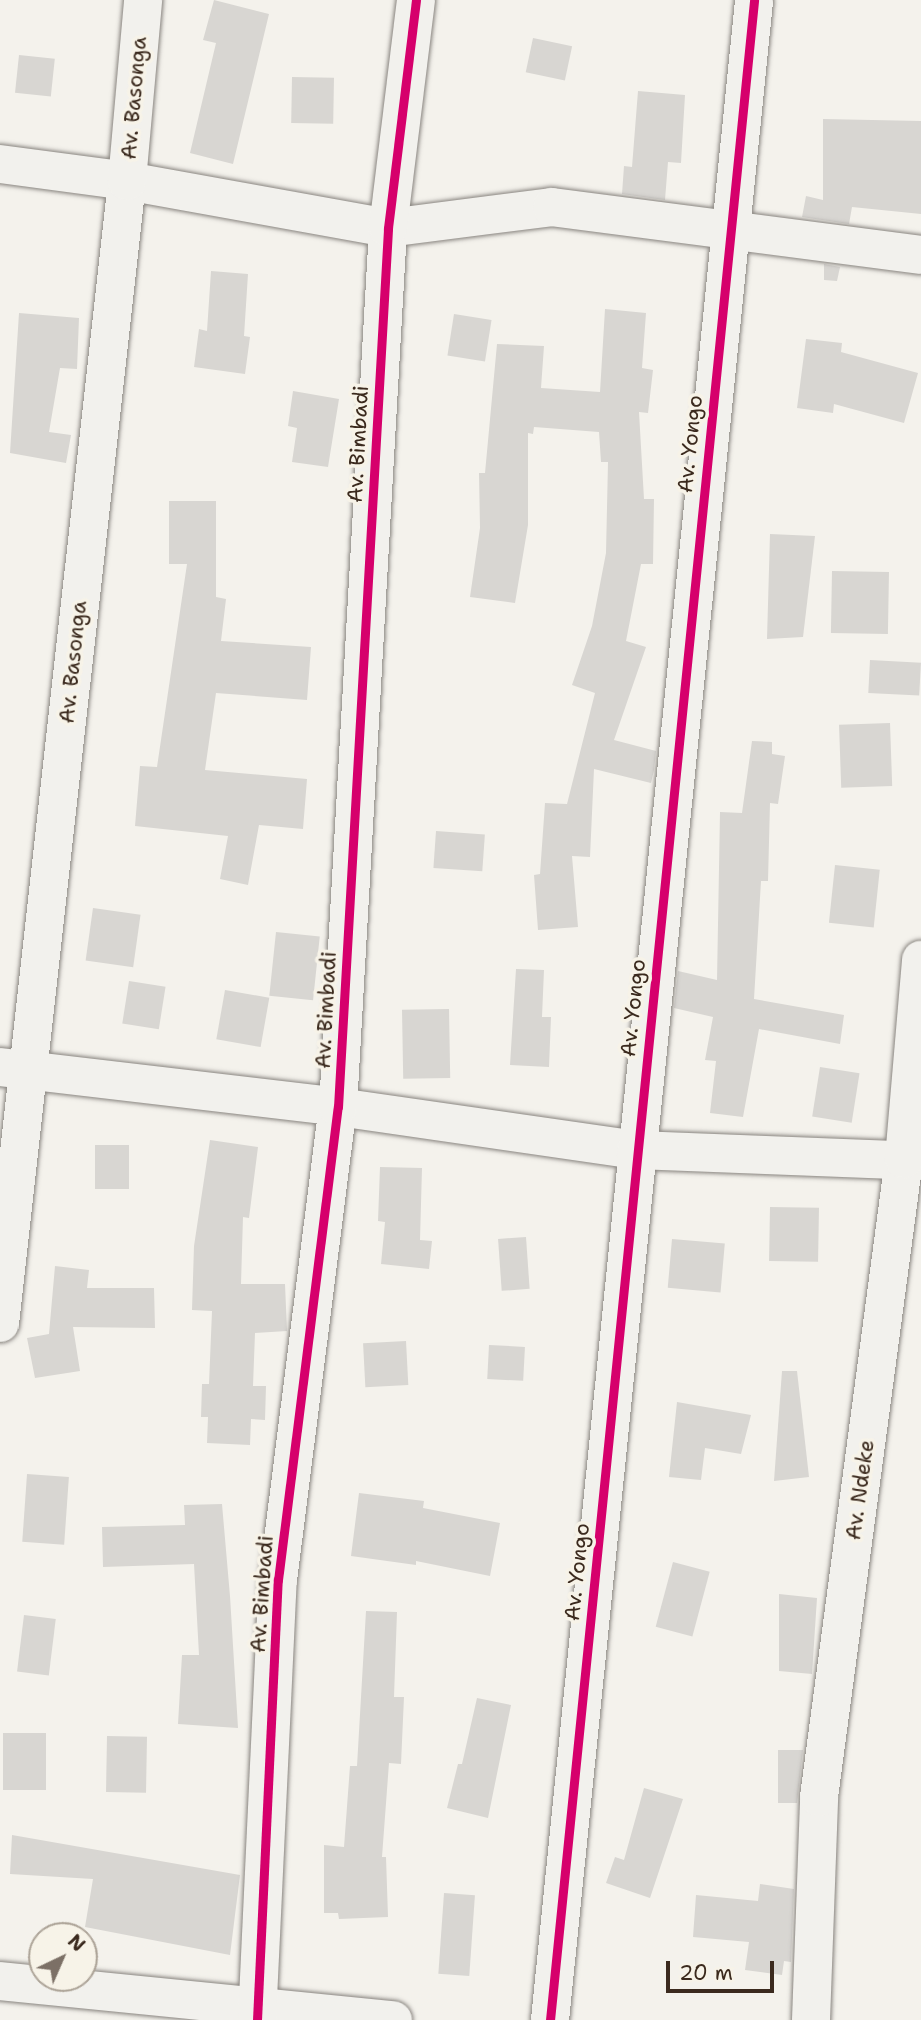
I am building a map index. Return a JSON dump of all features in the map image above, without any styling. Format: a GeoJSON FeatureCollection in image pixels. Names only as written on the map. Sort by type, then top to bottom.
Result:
{"type":"FeatureCollection","features":[{"type":"Feature","properties":{"kind":"street","name":"Av. Basonga"},"geometry":{"type":"LineString","coordinates":[[0,1323],[15,1067],[128,181],[143,0]]}},
{"type":"Feature","properties":{"kind":"street","name":"Av. Bimbadi"},"geometry":{"type":"LineString","coordinates":[[258,2012],[278,1580],[338,1107],[388,228],[416,0]]}},
{"type":"Feature","properties":{"kind":"street","name":"Av. Yongo"},"geometry":{"type":"LineString","coordinates":[[550,2020],[754,0]]}},
{"type":"Feature","properties":{"kind":"street"},"geometry":{"type":"LineString","coordinates":[[0,164],[128,181],[388,228],[552,207],[921,256]]}},
{"type":"Feature","properties":{"kind":"street","name":"Av. Ndeke"},"geometry":{"type":"LineString","coordinates":[[811,2020],[819,1797],[913,1160],[921,960]]}},
{"type":"Feature","properties":{"kind":"street"},"geometry":{"type":"LineString","coordinates":[[15,1067],[338,1107],[636,1150],[913,1160]]}},
{"type":"Feature","properties":{"kind":"street"},"geometry":{"type":"LineString","coordinates":[[0,1981],[258,2012],[393,2020]]}},
{"type":"Feature","properties":{"kind":"building"},"geometry":{"type":"Polygon","coordinates":[[[214,0],[269,14],[233,164],[190,153],[216,43],[203,40],[214,0]]]}},
{"type":"Feature","properties":{"kind":"building"},"geometry":{"type":"Polygon","coordinates":[[[533,38],[572,46],[565,81],[526,72],[533,38]]]}},
{"type":"Feature","properties":{"kind":"building"},"geometry":{"type":"Polygon","coordinates":[[[19,55],[55,59],[51,97],[15,93],[19,55]]]}},
{"type":"Feature","properties":{"kind":"building"},"geometry":{"type":"Polygon","coordinates":[[[292,77],[334,78],[333,124],[291,123],[292,77]]]}},
{"type":"Feature","properties":{"kind":"building"},"geometry":{"type":"Polygon","coordinates":[[[638,91],[685,95],[681,163],[668,162],[665,200],[622,194],[624,166],[632,167],[638,91]]]}},
{"type":"Feature","properties":{"kind":"building"},"geometry":{"type":"Polygon","coordinates":[[[823,119],[921,121],[921,214],[852,207],[849,224],[802,217],[806,196],[823,200],[823,119]]]}},
{"type":"Feature","properties":{"kind":"building"},"geometry":{"type":"Polygon","coordinates":[[[824,264],[840,267],[837,281],[824,280],[824,264]]]}},
{"type":"Feature","properties":{"kind":"building"},"geometry":{"type":"Polygon","coordinates":[[[211,271],[248,274],[244,336],[250,337],[245,374],[194,367],[199,329],[207,331],[211,271]]]}},
{"type":"Feature","properties":{"kind":"building"},"geometry":{"type":"Polygon","coordinates":[[[605,309],[646,313],[642,368],[653,370],[648,413],[639,412],[644,499],[654,499],[653,564],[641,564],[626,641],[646,647],[614,740],[656,751],[654,770],[651,783],[594,769],[590,857],[572,856],[578,927],[538,930],[534,875],[540,874],[545,803],[567,804],[595,693],[572,685],[592,626],[606,553],[608,462],[601,462],[599,432],[534,427],[533,434],[528,433],[528,525],[515,603],[470,597],[480,528],[479,473],[485,473],[497,344],[544,346],[541,388],[600,392],[605,309]]]}},
{"type":"Feature","properties":{"kind":"building"},"geometry":{"type":"Polygon","coordinates":[[[19,313],[79,318],[77,369],[60,368],[49,432],[71,435],[66,463],[10,453],[19,313]]]}},
{"type":"Feature","properties":{"kind":"building"},"geometry":{"type":"Polygon","coordinates":[[[454,314],[492,320],[485,361],[447,355],[454,314]]]}},
{"type":"Feature","properties":{"kind":"building"},"geometry":{"type":"Polygon","coordinates":[[[806,339],[842,343],[841,352],[918,373],[904,423],[834,404],[833,413],[797,408],[806,339]]]}},
{"type":"Feature","properties":{"kind":"building"},"geometry":{"type":"Polygon","coordinates":[[[293,391],[339,399],[328,467],[292,462],[297,428],[288,426],[293,391]]]}},
{"type":"Feature","properties":{"kind":"building"},"geometry":{"type":"Polygon","coordinates":[[[169,501],[216,501],[216,597],[226,599],[221,641],[311,647],[307,700],[216,693],[205,770],[307,779],[303,829],[259,825],[248,885],[220,879],[228,836],[135,826],[140,766],[157,767],[187,564],[169,564],[169,501]]]}},
{"type":"Feature","properties":{"kind":"building"},"geometry":{"type":"Polygon","coordinates":[[[770,534],[815,536],[803,637],[767,639],[770,534]]]}},
{"type":"Feature","properties":{"kind":"building"},"geometry":{"type":"Polygon","coordinates":[[[832,571],[889,572],[888,634],[831,633],[832,571]]]}},
{"type":"Feature","properties":{"kind":"building"},"geometry":{"type":"Polygon","coordinates":[[[870,660],[921,663],[919,696],[868,693],[870,660]]]}},
{"type":"Feature","properties":{"kind":"building"},"geometry":{"type":"Polygon","coordinates":[[[890,723],[892,786],[841,788],[839,725],[890,723]]]}},
{"type":"Feature","properties":{"kind":"building"},"geometry":{"type":"Polygon","coordinates":[[[752,741],[772,742],[772,754],[785,756],[778,804],[770,803],[768,881],[761,881],[754,999],[844,1015],[840,1044],[759,1029],[743,1117],[710,1113],[716,1061],[705,1060],[713,1017],[674,1008],[678,971],[717,980],[720,812],[742,813],[752,741]]]}},
{"type":"Feature","properties":{"kind":"building"},"geometry":{"type":"Polygon","coordinates":[[[436,831],[485,834],[482,871],[433,868],[436,831]]]}},
{"type":"Feature","properties":{"kind":"building"},"geometry":{"type":"Polygon","coordinates":[[[835,865],[880,870],[874,927],[829,923],[835,865]]]}},
{"type":"Feature","properties":{"kind":"building"},"geometry":{"type":"Polygon","coordinates":[[[93,908],[141,915],[133,967],[86,960],[93,908]]]}},
{"type":"Feature","properties":{"kind":"building"},"geometry":{"type":"Polygon","coordinates":[[[276,932],[320,937],[313,1000],[269,996],[276,932]]]}},
{"type":"Feature","properties":{"kind":"building"},"geometry":{"type":"Polygon","coordinates":[[[516,969],[544,970],[542,1017],[551,1017],[549,1067],[510,1065],[516,969]]]}},
{"type":"Feature","properties":{"kind":"building"},"geometry":{"type":"Polygon","coordinates":[[[129,981],[166,987],[159,1029],[122,1023],[129,981]]]}},
{"type":"Feature","properties":{"kind":"building"},"geometry":{"type":"Polygon","coordinates":[[[225,990],[269,998],[261,1047],[216,1039],[225,990]]]}},
{"type":"Feature","properties":{"kind":"building"},"geometry":{"type":"Polygon","coordinates":[[[449,1009],[450,1078],[403,1079],[402,1010],[449,1009]]]}},
{"type":"Feature","properties":{"kind":"building"},"geometry":{"type":"Polygon","coordinates":[[[820,1067],[860,1073],[852,1123],[812,1116],[820,1067]]]}},
{"type":"Feature","properties":{"kind":"building"},"geometry":{"type":"Polygon","coordinates":[[[210,1140],[258,1147],[249,1218],[243,1217],[241,1284],[285,1284],[287,1331],[255,1333],[253,1386],[266,1386],[265,1420],[251,1419],[250,1445],[207,1443],[208,1417],[201,1417],[202,1384],[209,1384],[212,1311],[192,1310],[194,1246],[210,1140]]]}},
{"type":"Feature","properties":{"kind":"building"},"geometry":{"type":"Polygon","coordinates":[[[95,1145],[129,1145],[129,1189],[95,1189],[95,1145]]]}},
{"type":"Feature","properties":{"kind":"building"},"geometry":{"type":"Polygon","coordinates":[[[380,1167],[422,1168],[420,1240],[432,1241],[429,1269],[381,1264],[385,1222],[378,1221],[380,1167]]]}},
{"type":"Feature","properties":{"kind":"building"},"geometry":{"type":"Polygon","coordinates":[[[770,1207],[819,1208],[818,1262],[769,1261],[770,1207]]]}},
{"type":"Feature","properties":{"kind":"building"},"geometry":{"type":"Polygon","coordinates":[[[526,1237],[530,1289],[502,1291],[498,1239],[526,1237]]]}},
{"type":"Feature","properties":{"kind":"building"},"geometry":{"type":"Polygon","coordinates":[[[672,1239],[725,1244],[721,1292],[668,1288],[672,1239]]]}},
{"type":"Feature","properties":{"kind":"building"},"geometry":{"type":"Polygon","coordinates":[[[55,1266],[89,1270],[87,1288],[154,1288],[155,1328],[73,1327],[80,1371],[35,1378],[27,1338],[49,1334],[55,1266]]]}},
{"type":"Feature","properties":{"kind":"building"},"geometry":{"type":"Polygon","coordinates":[[[406,1341],[408,1385],[365,1387],[363,1343],[406,1341]]]}},
{"type":"Feature","properties":{"kind":"building"},"geometry":{"type":"Polygon","coordinates":[[[489,1345],[525,1347],[523,1381],[487,1379],[489,1345]]]}},
{"type":"Feature","properties":{"kind":"building"},"geometry":{"type":"Polygon","coordinates":[[[782,1371],[797,1371],[809,1477],[774,1481],[782,1371]]]}},
{"type":"Feature","properties":{"kind":"building"},"geometry":{"type":"Polygon","coordinates":[[[677,1402],[751,1415],[741,1454],[705,1448],[701,1480],[669,1477],[677,1402]]]}},
{"type":"Feature","properties":{"kind":"building"},"geometry":{"type":"Polygon","coordinates":[[[27,1474],[69,1477],[64,1545],[22,1542],[27,1474]]]}},
{"type":"Feature","properties":{"kind":"building"},"geometry":{"type":"Polygon","coordinates":[[[359,1493],[424,1501],[423,1508],[500,1523],[490,1576],[416,1561],[416,1565],[351,1556],[359,1493]]]}},
{"type":"Feature","properties":{"kind":"building"},"geometry":{"type":"Polygon","coordinates":[[[222,1504],[238,1728],[178,1724],[182,1655],[199,1655],[194,1564],[103,1567],[102,1527],[185,1525],[184,1505],[222,1504]]]}},
{"type":"Feature","properties":{"kind":"building"},"geometry":{"type":"Polygon","coordinates":[[[673,1562],[710,1572],[692,1637],[656,1627],[673,1562]]]}},
{"type":"Feature","properties":{"kind":"building"},"geometry":{"type":"Polygon","coordinates":[[[779,1594],[817,1598],[812,1674],[779,1671],[779,1594]]]}},
{"type":"Feature","properties":{"kind":"building"},"geometry":{"type":"Polygon","coordinates":[[[366,1611],[397,1612],[394,1697],[404,1697],[401,1764],[389,1763],[382,1857],[386,1857],[388,1917],[339,1919],[338,1913],[324,1913],[324,1845],[344,1847],[350,1766],[357,1766],[366,1611]]]}},
{"type":"Feature","properties":{"kind":"building"},"geometry":{"type":"Polygon","coordinates":[[[24,1615],[56,1619],[49,1675],[17,1672],[24,1615]]]}},
{"type":"Feature","properties":{"kind":"building"},"geometry":{"type":"Polygon","coordinates":[[[477,1698],[511,1705],[488,1818],[447,1808],[458,1764],[462,1764],[477,1698]]]}},
{"type":"Feature","properties":{"kind":"building"},"geometry":{"type":"Polygon","coordinates":[[[3,1733],[46,1733],[46,1790],[3,1790],[3,1733]]]}},
{"type":"Feature","properties":{"kind":"building"},"geometry":{"type":"Polygon","coordinates":[[[107,1736],[147,1737],[146,1793],[106,1792],[107,1736]]]}},
{"type":"Feature","properties":{"kind":"building"},"geometry":{"type":"Polygon","coordinates":[[[778,1750],[803,1750],[797,1803],[778,1803],[778,1750]]]}},
{"type":"Feature","properties":{"kind":"building"},"geometry":{"type":"Polygon","coordinates":[[[644,1788],[683,1799],[650,1898],[606,1883],[615,1857],[624,1860],[644,1788]]]}},
{"type":"Feature","properties":{"kind":"building"},"geometry":{"type":"Polygon","coordinates":[[[12,1835],[240,1875],[230,1955],[98,1930],[98,1922],[86,1922],[93,1879],[10,1874],[12,1835]]]}},
{"type":"Feature","properties":{"kind":"building"},"geometry":{"type":"Polygon","coordinates":[[[760,1884],[794,1889],[791,1962],[784,1961],[782,1975],[745,1970],[749,1942],[693,1937],[696,1895],[758,1901],[760,1884]]]}},
{"type":"Feature","properties":{"kind":"building"},"geometry":{"type":"Polygon","coordinates":[[[444,1893],[475,1895],[469,1976],[438,1974],[444,1893]]]}},
{"type":"Feature","properties":{"kind":"cycle path"},"geometry":{"type":"LineString","coordinates":[[257,2020],[278,1580],[338,1107],[388,228],[416,0]]}},
{"type":"Feature","properties":{"kind":"cycle path"},"geometry":{"type":"LineString","coordinates":[[550,2020],[754,0]]}}]}
